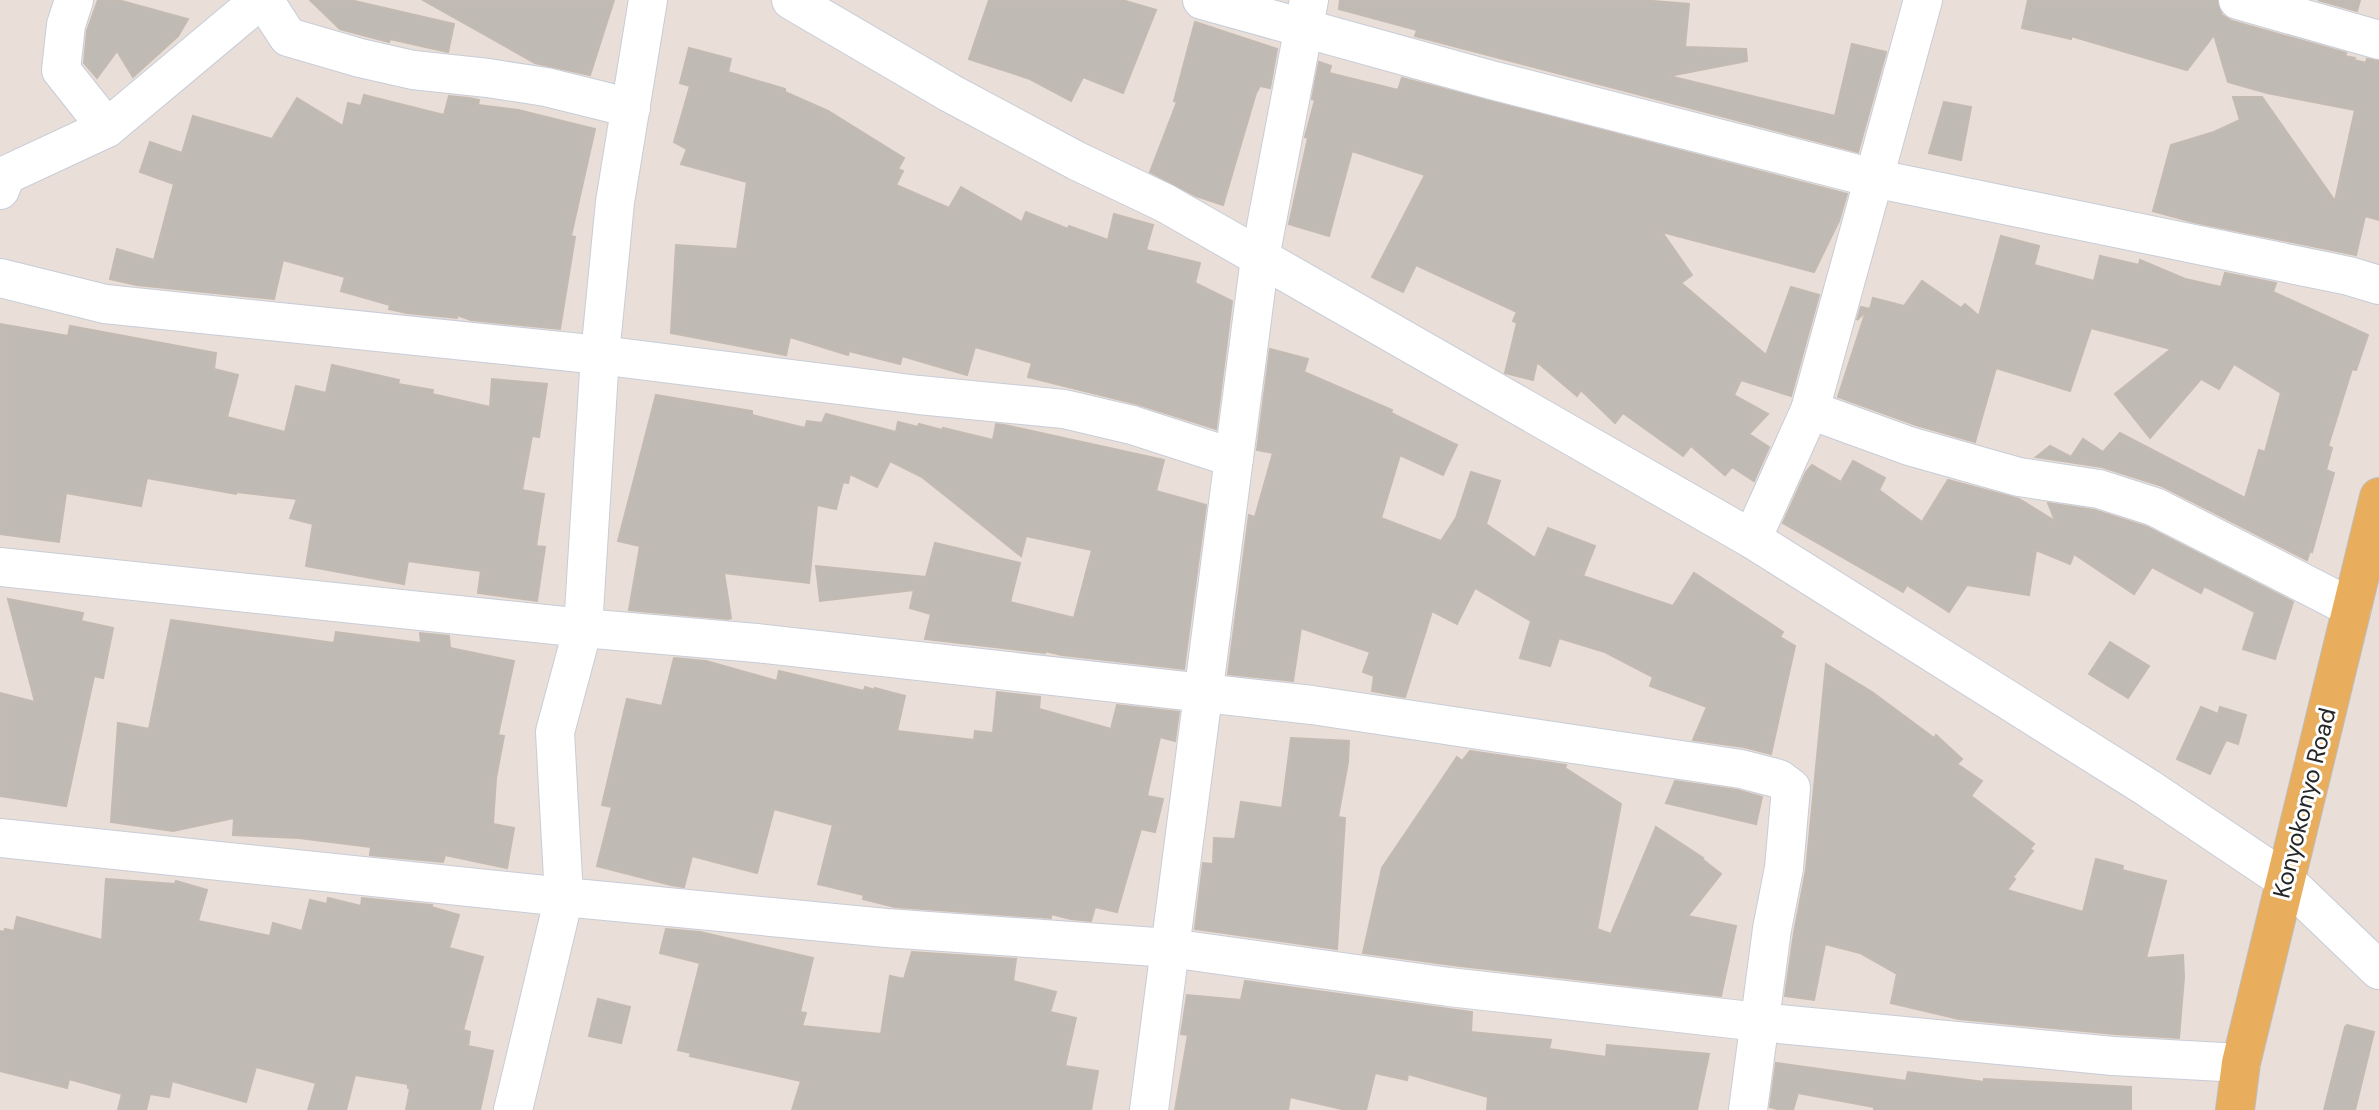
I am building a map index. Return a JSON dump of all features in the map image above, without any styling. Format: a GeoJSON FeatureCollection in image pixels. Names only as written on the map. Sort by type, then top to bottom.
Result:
{"type":"FeatureCollection","features":[{"type":"Feature","properties":{"kind":"main road","name":"Konyokonyo Road"},"geometry":{"type":"LineString","coordinates":[[2235,1110],[2241,1063],[2379,497]]}},
{"type":"Feature","properties":{"kind":"street"},"geometry":{"type":"LineString","coordinates":[[74,0],[65,25],[61,70],[107,128]]}},
{"type":"Feature","properties":{"kind":"street"},"geometry":{"type":"LineString","coordinates":[[2,180],[107,128],[262,0],[288,37],[348,55],[413,70],[546,87],[631,108]]}},
{"type":"Feature","properties":{"kind":"street"},"geometry":{"type":"LineString","coordinates":[[513,1110],[564,897],[555,732],[583,628],[600,355],[615,202],[649,0]]}},
{"type":"Feature","properties":{"kind":"street"},"geometry":{"type":"LineString","coordinates":[[791,0],[950,93],[1077,161],[1165,203],[1752,540],[2148,788],[2285,880],[2379,970]]}},
{"type":"Feature","properties":{"kind":"street"},"geometry":{"type":"LineString","coordinates":[[1202,0],[1306,13],[1491,80],[1873,178],[2349,276],[2379,285]]}},
{"type":"Feature","properties":{"kind":"street"},"geometry":{"type":"LineString","coordinates":[[1752,540],[1810,410],[1923,0]]}},
{"type":"Feature","properties":{"kind":"street"},"geometry":{"type":"LineString","coordinates":[[2238,0],[2379,40]]}},
{"type":"Feature","properties":{"kind":"street"},"geometry":{"type":"LineString","coordinates":[[1149,1110],[1260,258],[1306,13]]}},
{"type":"Feature","properties":{"kind":"street"},"geometry":{"type":"LineString","coordinates":[[0,278],[104,304],[600,355],[905,393],[1064,409],[1132,425],[1234,458]]}},
{"type":"Feature","properties":{"kind":"street"},"geometry":{"type":"LineString","coordinates":[[1810,410],[1921,449],[2019,477],[2099,489],[2155,507],[2351,608]]}},
{"type":"Feature","properties":{"kind":"street"},"geometry":{"type":"LineString","coordinates":[[0,567],[583,628],[756,643],[1312,705],[1741,769],[1779,779],[1791,788],[1784,868],[1772,929],[1748,1110]]}},
{"type":"Feature","properties":{"kind":"street"},"geometry":{"type":"LineString","coordinates":[[0,838],[886,928],[1170,948],[1449,986],[1759,1022],[2113,1056],[2241,1063]]}},
{"type":"Feature","properties":{"kind":"building"},"geometry":{"type":"Polygon","coordinates":[[[98,0],[118,0],[188,19],[178,36],[133,77],[117,51],[97,78],[84,63],[87,31],[98,0]]]}},
{"type":"Feature","properties":{"kind":"building"},"geometry":{"type":"Polygon","coordinates":[[[310,0],[350,0],[454,24],[448,52],[390,39],[389,42],[340,29],[310,0]]]}},
{"type":"Feature","properties":{"kind":"building"},"geometry":{"type":"Polygon","coordinates":[[[423,0],[614,0],[590,75],[535,63],[423,0]]]}},
{"type":"Feature","properties":{"kind":"building"},"geometry":{"type":"Polygon","coordinates":[[[989,0],[1122,0],[1156,10],[1123,93],[1083,77],[1071,101],[1030,79],[969,59],[989,0]]]}},
{"type":"Feature","properties":{"kind":"building"},"geometry":{"type":"Polygon","coordinates":[[[1340,0],[1641,0],[1689,4],[1685,47],[1746,49],[1747,61],[1669,76],[1835,116],[1852,44],[1886,52],[1858,152],[1415,36],[1417,30],[1339,9],[1340,0]]]}},
{"type":"Feature","properties":{"kind":"building"},"geometry":{"type":"Polygon","coordinates":[[[2028,0],[2217,0],[2222,15],[2232,21],[2346,53],[2345,56],[2355,58],[2354,60],[2366,63],[2367,59],[2379,61],[2379,220],[2365,216],[2356,255],[2193,222],[2153,211],[2171,145],[2214,132],[2240,120],[2233,97],[2262,97],[2335,201],[2355,110],[2267,93],[2228,82],[2214,35],[2187,70],[2071,36],[2071,39],[2022,28],[2028,0]]]}},
{"type":"Feature","properties":{"kind":"building"},"geometry":{"type":"Polygon","coordinates":[[[2318,0],[2360,0],[2357,11],[2318,0]]]}},
{"type":"Feature","properties":{"kind":"building"},"geometry":{"type":"Polygon","coordinates":[[[1195,22],[1277,49],[1270,88],[1260,86],[1256,93],[1223,205],[1196,196],[1150,172],[1177,102],[1174,101],[1195,22]]]}},
{"type":"Feature","properties":{"kind":"building"},"geometry":{"type":"Polygon","coordinates":[[[689,48],[731,59],[728,72],[785,89],[785,92],[828,111],[904,158],[898,169],[903,171],[896,185],[949,208],[961,187],[1022,222],[1026,212],[1068,229],[1069,226],[1108,240],[1114,214],[1153,225],[1146,250],[1200,263],[1195,283],[1232,301],[1216,429],[1137,404],[1028,377],[1032,363],[975,347],[967,375],[902,356],[900,364],[849,351],[848,355],[790,337],[786,355],[671,333],[676,245],[737,249],[747,182],[681,164],[687,149],[674,142],[690,86],[680,83],[689,48]]]}},
{"type":"Feature","properties":{"kind":"building"},"geometry":{"type":"Polygon","coordinates":[[[1319,62],[1331,66],[1329,73],[1398,90],[1402,78],[1847,194],[1839,221],[1814,272],[1662,232],[1692,275],[1681,283],[1766,355],[1791,287],[1819,295],[1791,396],[1741,380],[1734,395],[1768,414],[1749,434],[1769,447],[1754,481],[1732,467],[1725,475],[1691,446],[1683,456],[1623,413],[1615,423],[1581,390],[1577,396],[1537,362],[1533,380],[1505,373],[1517,323],[1513,321],[1517,312],[1416,265],[1403,292],[1372,277],[1425,175],[1352,151],[1329,236],[1289,224],[1308,138],[1305,137],[1315,100],[1312,99],[1319,62]]]}},
{"type":"Feature","properties":{"kind":"building"},"geometry":{"type":"Polygon","coordinates":[[[364,95],[444,115],[449,96],[469,98],[479,100],[478,105],[518,110],[595,129],[571,236],[575,237],[560,329],[389,309],[390,305],[341,291],[345,277],[283,260],[274,299],[137,285],[110,279],[117,249],[154,260],[174,184],[140,172],[150,142],[182,153],[193,116],[272,139],[297,98],[343,126],[348,103],[361,106],[364,95]]]}},
{"type":"Feature","properties":{"kind":"building"},"geometry":{"type":"Polygon","coordinates":[[[1944,102],[1971,107],[1961,160],[1929,153],[1944,102]]]}},
{"type":"Feature","properties":{"kind":"building"},"geometry":{"type":"Polygon","coordinates":[[[2001,236],[2039,246],[2034,265],[2094,281],[2100,256],[2139,265],[2140,260],[2185,279],[2221,287],[2225,273],[2276,283],[2273,292],[2368,335],[2356,370],[2352,369],[2328,446],[2332,448],[2326,470],[2334,473],[2312,552],[2310,551],[2307,560],[2162,486],[2102,467],[2036,457],[2050,446],[2071,457],[2083,439],[2103,452],[2120,433],[2245,498],[2259,450],[2265,452],[2281,393],[2234,364],[2219,389],[2201,379],[2150,438],[2115,394],[2171,349],[2091,328],[2070,391],[1996,368],[1975,442],[1916,425],[1838,397],[1866,311],[1857,320],[1861,307],[1870,309],[1873,298],[1904,306],[1922,281],[1961,308],[1965,304],[1979,316],[2001,236]]]}},
{"type":"Feature","properties":{"kind":"building"},"geometry":{"type":"Polygon","coordinates":[[[0,324],[68,336],[70,326],[216,353],[214,369],[238,375],[227,417],[285,432],[296,386],[326,393],[332,365],[399,380],[398,384],[433,390],[432,394],[490,407],[492,379],[547,384],[539,437],[532,436],[522,490],[544,494],[536,546],[545,547],[537,601],[478,593],[481,571],[408,561],[404,584],[306,566],[313,524],[290,518],[297,499],[236,494],[147,478],[141,506],[66,493],[59,542],[0,534],[0,324]]]}},
{"type":"Feature","properties":{"kind":"building"},"geometry":{"type":"Polygon","coordinates":[[[1270,349],[1308,359],[1304,372],[1392,410],[1391,413],[1457,445],[1443,475],[1400,455],[1381,518],[1441,541],[1456,518],[1471,472],[1500,481],[1486,524],[1535,558],[1548,528],[1595,546],[1583,576],[1673,606],[1694,573],[1783,632],[1780,637],[1795,646],[1771,754],[1744,747],[1693,740],[1707,707],[1650,686],[1653,677],[1605,652],[1559,638],[1550,666],[1520,658],[1531,621],[1475,588],[1457,624],[1432,611],[1405,697],[1372,691],[1374,676],[1363,672],[1370,652],[1301,628],[1293,681],[1228,674],[1249,515],[1255,517],[1273,453],[1257,450],[1270,349]]]}},
{"type":"Feature","properties":{"kind":"building"},"geometry":{"type":"Polygon","coordinates":[[[656,395],[752,411],[752,415],[805,428],[807,421],[822,423],[826,414],[896,432],[898,422],[918,427],[919,424],[942,430],[943,428],[993,440],[996,424],[1004,425],[1164,460],[1156,491],[1206,505],[1184,669],[925,639],[931,614],[910,608],[914,590],[820,601],[816,566],[926,577],[935,543],[1020,563],[1010,602],[1074,618],[1092,550],[1026,536],[1021,556],[922,477],[890,461],[877,487],[850,474],[848,483],[843,482],[836,509],[817,505],[809,583],[724,573],[731,618],[728,619],[629,610],[640,546],[618,541],[656,395]]]}},
{"type":"Feature","properties":{"kind":"building"},"geometry":{"type":"Polygon","coordinates":[[[1853,461],[1885,478],[1879,490],[1922,522],[1948,480],[2019,499],[2055,521],[2048,503],[2094,510],[2147,527],[2293,602],[2275,659],[2243,649],[2255,612],[2204,586],[2201,593],[2152,567],[2134,594],[2074,554],[2070,564],[2036,550],[2029,595],[1967,585],[1949,612],[1907,585],[1903,592],[1783,523],[1806,472],[1812,465],[1841,482],[1853,461]]]}},
{"type":"Feature","properties":{"kind":"building"},"geometry":{"type":"Polygon","coordinates":[[[8,599],[83,613],[81,621],[113,628],[103,678],[94,676],[66,806],[0,796],[0,693],[35,702],[8,599]]]}},
{"type":"Feature","properties":{"kind":"building"},"geometry":{"type":"Polygon","coordinates":[[[171,620],[334,643],[336,632],[421,643],[420,633],[449,636],[450,648],[514,661],[498,735],[504,736],[496,778],[493,824],[514,828],[507,868],[445,855],[443,862],[370,855],[371,847],[299,838],[233,835],[234,818],[173,831],[111,822],[118,723],[149,729],[171,620]]]}},
{"type":"Feature","properties":{"kind":"building"},"geometry":{"type":"Polygon","coordinates":[[[2110,642],[2149,666],[2128,698],[2089,674],[2110,642]]]}},
{"type":"Feature","properties":{"kind":"building"},"geometry":{"type":"Polygon","coordinates":[[[674,658],[706,661],[777,681],[779,671],[864,691],[865,687],[875,688],[905,696],[897,731],[974,740],[975,731],[993,733],[997,692],[1040,697],[1039,709],[1111,729],[1117,705],[1179,712],[1175,741],[1160,737],[1147,796],[1163,799],[1155,832],[1141,829],[1117,912],[1095,907],[1091,921],[1051,914],[1051,918],[895,907],[863,899],[864,895],[818,884],[833,825],[774,809],[757,873],[692,856],[684,887],[597,866],[612,807],[602,805],[627,699],[662,706],[674,658]]]}},
{"type":"Feature","properties":{"kind":"building"},"geometry":{"type":"Polygon","coordinates":[[[1826,664],[1872,692],[1934,738],[1936,735],[1962,759],[1957,764],[1982,781],[1971,796],[2034,844],[2030,849],[2033,851],[2013,877],[2015,879],[2007,890],[2083,912],[2096,859],[2123,866],[2122,870],[2166,881],[2146,958],[2183,955],[2179,1038],[1959,1019],[1891,1003],[1897,974],[1860,953],[1825,944],[1814,1000],[1785,996],[1806,870],[1826,664]]]}},
{"type":"Feature","properties":{"kind":"building"},"geometry":{"type":"Polygon","coordinates":[[[2201,707],[2218,714],[2220,707],[2246,715],[2238,744],[2226,740],[2210,774],[2177,759],[2201,707]]]}},
{"type":"Feature","properties":{"kind":"building"},"geometry":{"type":"Polygon","coordinates":[[[1291,738],[1349,741],[1338,817],[1345,818],[1337,949],[1195,929],[1203,863],[1213,864],[1214,838],[1235,839],[1241,802],[1282,808],[1291,738]]]}},
{"type":"Feature","properties":{"kind":"building"},"geometry":{"type":"Polygon","coordinates":[[[1470,751],[1566,765],[1565,768],[1621,804],[1597,929],[1611,934],[1656,827],[1703,858],[1721,874],[1688,916],[1736,926],[1721,996],[1363,953],[1382,868],[1457,757],[1462,761],[1470,751]]]}},
{"type":"Feature","properties":{"kind":"building"},"geometry":{"type":"Polygon","coordinates":[[[1675,781],[1737,790],[1762,797],[1756,824],[1666,803],[1675,781]]]}},
{"type":"Feature","properties":{"kind":"building"},"geometry":{"type":"Polygon","coordinates":[[[106,879],[175,884],[176,881],[207,890],[198,921],[270,936],[273,923],[302,931],[310,900],[327,904],[328,898],[361,906],[362,898],[432,905],[431,907],[459,915],[449,948],[483,957],[463,1030],[470,1032],[468,1046],[493,1051],[480,1110],[406,1110],[410,1089],[408,1084],[355,1075],[346,1110],[308,1110],[316,1083],[256,1067],[246,1102],[172,1081],[169,1097],[150,1094],[146,1110],[118,1110],[122,1094],[69,1079],[67,1088],[0,1071],[0,931],[14,931],[17,917],[102,940],[106,879]]]}},
{"type":"Feature","properties":{"kind":"building"},"geometry":{"type":"Polygon","coordinates":[[[666,929],[700,932],[813,958],[800,1012],[806,1013],[802,1026],[881,1034],[890,976],[904,979],[912,952],[1016,959],[1013,981],[1056,992],[1050,1012],[1076,1018],[1065,1066],[1098,1071],[1091,1110],[792,1110],[801,1081],[690,1056],[691,1053],[678,1050],[700,963],[660,953],[666,929]]]}},
{"type":"Feature","properties":{"kind":"building"},"geometry":{"type":"Polygon","coordinates":[[[1245,981],[1472,1012],[1471,1032],[1551,1040],[1549,1049],[1606,1057],[1607,1045],[1709,1054],[1697,1110],[1487,1110],[1488,1097],[1408,1074],[1407,1080],[1375,1073],[1366,1110],[1346,1110],[1290,1097],[1288,1110],[1175,1110],[1188,1035],[1181,1034],[1187,995],[1241,1000],[1245,981]]]}},
{"type":"Feature","properties":{"kind":"building"},"geometry":{"type":"Polygon","coordinates":[[[598,999],[630,1007],[621,1043],[589,1036],[598,999]]]}},
{"type":"Feature","properties":{"kind":"building"},"geometry":{"type":"Polygon","coordinates":[[[2347,1025],[2374,1032],[2355,1110],[2324,1110],[2345,1027],[2347,1025]]]}},
{"type":"Feature","properties":{"kind":"building"},"geometry":{"type":"Polygon","coordinates":[[[1776,1063],[1906,1081],[1908,1072],[1984,1082],[1984,1079],[2131,1087],[2131,1110],[1874,1110],[1874,1107],[1798,1093],[1793,1110],[1781,1110],[1770,1107],[1776,1063]]]}}]}
